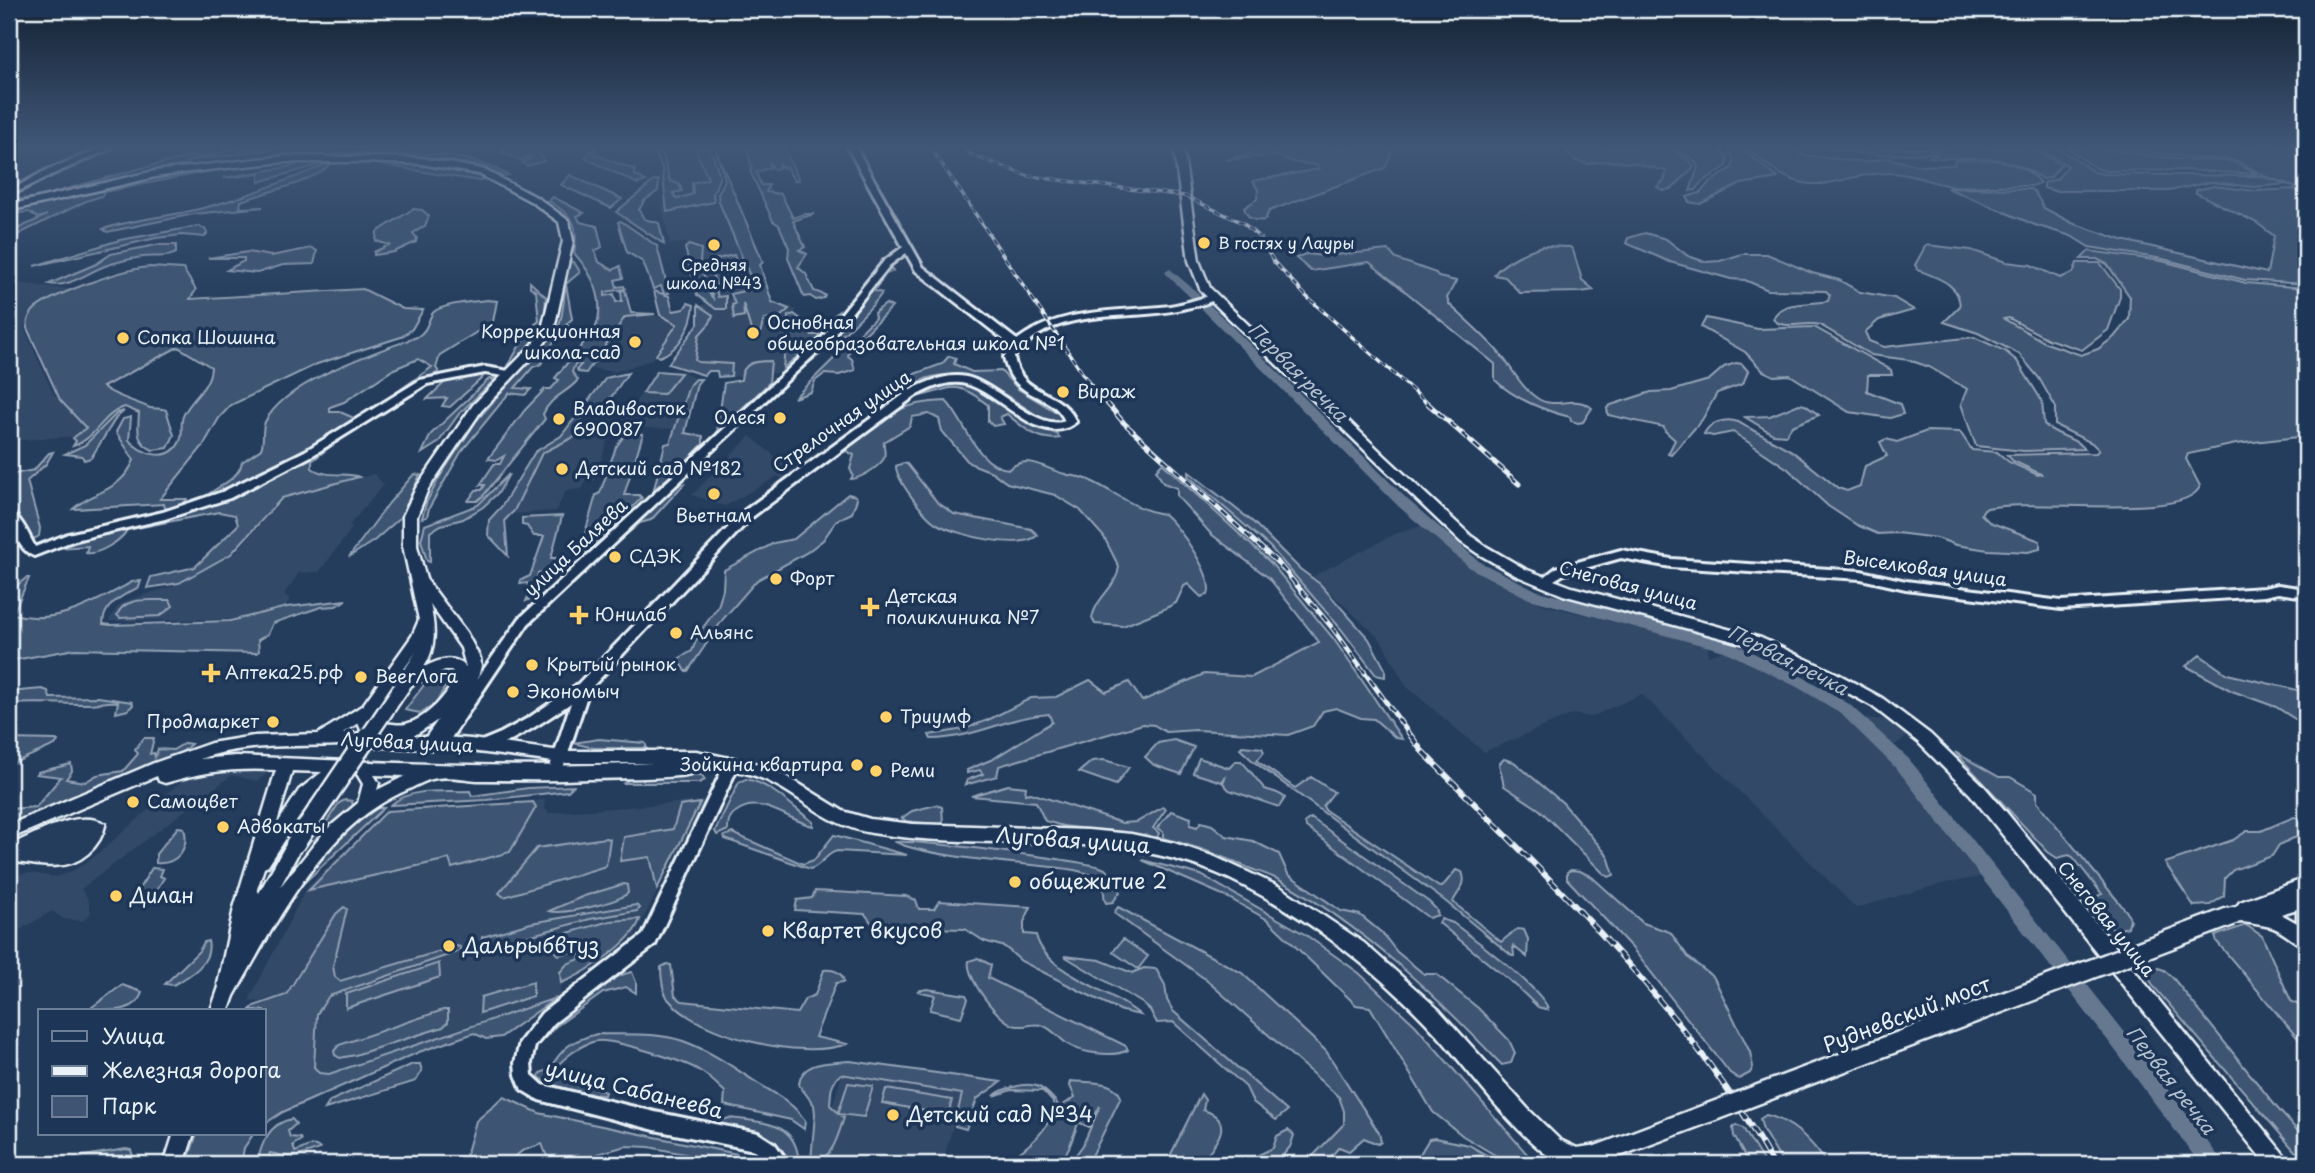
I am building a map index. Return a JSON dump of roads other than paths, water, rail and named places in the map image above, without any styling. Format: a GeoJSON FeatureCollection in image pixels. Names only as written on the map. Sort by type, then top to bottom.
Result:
{"type":"FeatureCollection","features":[{"type":"Feature","properties":{"kind":"main road"},"geometry":{"type":"LineString","coordinates":[[9,208],[32,203]]}},
{"type":"Feature","properties":{"kind":"main road"},"geometry":{"type":"LineString","coordinates":[[222,1003],[263,902],[295,844],[405,682],[428,630],[409,536],[410,516],[415,502],[453,440],[477,408],[537,346],[548,328],[568,242],[564,221],[539,203]]}},
{"type":"Feature","properties":{"kind":"main road"},"geometry":{"type":"LineString","coordinates":[[881,203],[905,249],[919,269],[1017,345],[1038,329],[1062,321],[1180,307],[1212,298]]}},
{"type":"Feature","properties":{"kind":"main road","name":"Снеговая улица"},"geometry":{"type":"LineString","coordinates":[[1186,203],[1196,270],[1212,298],[1466,539],[1502,562],[1544,582],[1599,601],[1673,618],[1765,645],[1847,685],[1877,702],[1912,728],[1953,765],[1993,809],[2279,1164]]}},
{"type":"Feature","properties":{"kind":"main road","name":"улица Баляева"},"geometry":{"type":"LineString","coordinates":[[435,743],[524,621],[824,341],[887,263],[905,249]]}},
{"type":"Feature","properties":{"kind":"main road","name":"Стрелочная улица"},"geometry":{"type":"LineString","coordinates":[[482,747],[535,722],[583,688],[622,650],[709,553],[748,514],[922,388],[947,380],[967,381],[986,389],[1042,425],[1055,428],[1069,425],[1072,420],[1068,414],[1025,386],[1013,374],[1009,357],[1017,345]]}},
{"type":"Feature","properties":{"kind":"main road"},"geometry":{"type":"LineString","coordinates":[[9,515],[30,550],[39,551],[72,537],[181,511],[226,495],[309,453],[424,382],[477,371],[509,374]]}},
{"type":"Feature","properties":{"kind":"main road","name":"Выселковая улица"},"geometry":{"type":"LineString","coordinates":[[1544,582],[1560,571],[1621,554],[1671,563],[1861,575],[1906,585],[2061,605],[2278,589],[2306,593]]}},
{"type":"Feature","properties":{"kind":"main road"},"geometry":{"type":"LineString","coordinates":[[364,713],[366,726],[421,733],[435,743],[474,670],[474,660],[447,615],[419,579]]}},
{"type":"Feature","properties":{"kind":"main road"},"geometry":{"type":"LineString","coordinates":[[321,739],[364,713],[416,655]]}},
{"type":"Feature","properties":{"kind":"main road"},"geometry":{"type":"LineString","coordinates":[[389,741],[430,720],[442,710],[460,684],[463,673],[455,665],[443,664],[405,682]]}},
{"type":"Feature","properties":{"kind":"main road","name":"Стрелочная улица"},"geometry":{"type":"LineString","coordinates":[[555,773],[583,688]]}},
{"type":"Feature","properties":{"kind":"main road","name":"Луговая улица"},"geometry":{"type":"LineString","coordinates":[[9,832],[211,749],[254,742],[321,739],[435,743],[561,757],[672,756],[696,757],[703,762]]}},
{"type":"Feature","properties":{"kind":"main road","name":"Луговая улица"},"geometry":{"type":"LineString","coordinates":[[117,789],[214,763],[555,773],[689,768],[703,762],[732,764],[762,772],[834,816],[861,824],[987,836],[1119,840],[1159,846],[1213,863],[1251,880],[1297,907],[1371,961],[1428,1012],[1553,1147],[1577,1158],[1597,1155]]}},
{"type":"Feature","properties":{"kind":"main road"},"geometry":{"type":"LineString","coordinates":[[222,1003],[243,908],[286,764]]}},
{"type":"Feature","properties":{"kind":"main road","name":"улица Сабанеева"},"geometry":{"type":"LineString","coordinates":[[732,764],[649,940],[548,1018],[528,1042],[523,1063],[524,1075],[528,1084],[539,1092],[655,1121],[758,1142],[769,1150],[780,1164]]}},
{"type":"Feature","properties":{"kind":"main road"},"geometry":{"type":"LineString","coordinates":[[263,902],[251,905],[249,902],[254,875],[305,795],[341,766]]}},
{"type":"Feature","properties":{"kind":"main road"},"geometry":{"type":"LineString","coordinates":[[360,766],[371,783],[366,803]]}},
{"type":"Feature","properties":{"kind":"main road"},"geometry":{"type":"LineString","coordinates":[[222,1003],[288,887],[318,851],[366,803],[397,785],[437,771]]}},
{"type":"Feature","properties":{"kind":"main road"},"geometry":{"type":"LineString","coordinates":[[277,790],[296,789],[305,795]]}},
{"type":"Feature","properties":{"kind":"main road"},"geometry":{"type":"LineString","coordinates":[[295,844],[296,850],[302,854],[318,851]]}},
{"type":"Feature","properties":{"kind":"main road"},"geometry":{"type":"LineString","coordinates":[[2272,904],[2306,885]]}},
{"type":"Feature","properties":{"kind":"main road"},"geometry":{"type":"LineString","coordinates":[[2272,904],[2306,898]]}},
{"type":"Feature","properties":{"kind":"main road"},"geometry":{"type":"LineString","coordinates":[[2272,904],[2306,938]]}},
{"type":"Feature","properties":{"kind":"main road","name":"Рудневский мост"},"geometry":{"type":"LineString","coordinates":[[1597,1155],[2272,904]]}},
{"type":"Feature","properties":{"kind":"main road"},"geometry":{"type":"LineString","coordinates":[[2306,907],[2306,930]]}},
{"type":"Feature","properties":{"kind":"main road"},"geometry":{"type":"LineString","coordinates":[[2243,915],[2280,922],[2306,938]]}},
{"type":"Feature","properties":{"kind":"main road"},"geometry":{"type":"LineString","coordinates":[[174,1164],[184,1134]]}},
{"type":"Feature","properties":{"kind":"waterway","name":"Первая речка"},"geometry":{"type":"LineString","coordinates":[[1170,272],[1195,296]]}},
{"type":"Feature","properties":{"kind":"waterway","name":"Первая речка"},"geometry":{"type":"LineString","coordinates":[[1205,306],[1403,503],[1475,565],[1534,595],[1728,647],[1802,683],[1844,708],[1903,764],[2116,1036],[2212,1164]]}},
{"type":"Feature","properties":{"kind":"tram line"},"geometry":{"type":"LineString","coordinates":[[9,844],[71,819],[83,817],[107,823],[95,848],[73,864],[49,867],[9,863]]}},
{"type":"Feature","properties":{"kind":"railway"},"geometry":{"type":"LineString","coordinates":[[968,203],[1089,383],[1107,404]]}},
{"type":"Feature","properties":{"kind":"railway"},"geometry":{"type":"LineString","coordinates":[[1199,203],[1243,223],[1260,238],[1274,262],[1307,297],[1428,404]]}},
{"type":"Feature","properties":{"kind":"railway"},"geometry":{"type":"LineString","coordinates":[[1106,402],[1124,423],[1279,564],[1334,630],[1412,738]]}},
{"type":"Feature","properties":{"kind":"railway"},"geometry":{"type":"LineString","coordinates":[[1426,402],[1519,484]]}},
{"type":"Feature","properties":{"kind":"railway"},"geometry":{"type":"LineString","coordinates":[[1411,736],[1421,750],[1565,895],[1657,997],[1738,1106],[1773,1164]]}},
{"type":"Feature","properties":{"kind":"place","name":"В гостях у Лауры"},"geometry":{"type":"Point","coordinates":[1204,243]}},
{"type":"Feature","properties":{"kind":"place","name":"Средняя школа №43"},"geometry":{"type":"Point","coordinates":[714,245]}},
{"type":"Feature","properties":{"kind":"place","name":"Основная общеобразовательная школа №1"},"geometry":{"type":"Point","coordinates":[753,333]}},
{"type":"Feature","properties":{"kind":"place","name":"Сопка Шошина"},"geometry":{"type":"Point","coordinates":[123,338]}},
{"type":"Feature","properties":{"kind":"place","name":"Коррекционная школа-сад"},"geometry":{"type":"Point","coordinates":[635,342]}},
{"type":"Feature","properties":{"kind":"place","name":"Вираж"},"geometry":{"type":"Point","coordinates":[1063,392]}},
{"type":"Feature","properties":{"kind":"place","name":"Олеся"},"geometry":{"type":"Point","coordinates":[780,418]}},
{"type":"Feature","properties":{"kind":"place","name":"Владивосток 690087"},"geometry":{"type":"Point","coordinates":[559,419]}},
{"type":"Feature","properties":{"kind":"place","name":"Детский сад №182"},"geometry":{"type":"Point","coordinates":[562,469]}},
{"type":"Feature","properties":{"kind":"place","name":"Вьетнам"},"geometry":{"type":"Point","coordinates":[714,494]}},
{"type":"Feature","properties":{"kind":"place","name":"СДЭК"},"geometry":{"type":"Point","coordinates":[615,557]}},
{"type":"Feature","properties":{"kind":"place","name":"Форт"},"geometry":{"type":"Point","coordinates":[776,579]}},
{"type":"Feature","properties":{"kind":"place","name":"Детская поликлиника №7"},"geometry":{"type":"Point","coordinates":[870,607]}},
{"type":"Feature","properties":{"kind":"place","name":"Юнилаб"},"geometry":{"type":"Point","coordinates":[579,615]}},
{"type":"Feature","properties":{"kind":"place","name":"Альянс"},"geometry":{"type":"Point","coordinates":[676,633]}},
{"type":"Feature","properties":{"kind":"place","name":"Крытый рынок"},"geometry":{"type":"Point","coordinates":[532,665]}},
{"type":"Feature","properties":{"kind":"place","name":"Аптека25.рф"},"geometry":{"type":"Point","coordinates":[211,673]}},
{"type":"Feature","properties":{"kind":"place","name":"BeerЛога"},"geometry":{"type":"Point","coordinates":[361,677]}},
{"type":"Feature","properties":{"kind":"place","name":"Экономыч"},"geometry":{"type":"Point","coordinates":[513,692]}},
{"type":"Feature","properties":{"kind":"place","name":"Триумф"},"geometry":{"type":"Point","coordinates":[886,717]}},
{"type":"Feature","properties":{"kind":"place","name":"Продмаркет"},"geometry":{"type":"Point","coordinates":[273,722]}},
{"type":"Feature","properties":{"kind":"place","name":"Зойкина квартира"},"geometry":{"type":"Point","coordinates":[857,765]}},
{"type":"Feature","properties":{"kind":"place","name":"Реми"},"geometry":{"type":"Point","coordinates":[876,771]}},
{"type":"Feature","properties":{"kind":"place","name":"Самоцвет"},"geometry":{"type":"Point","coordinates":[133,802]}},
{"type":"Feature","properties":{"kind":"place","name":"Адвокаты"},"geometry":{"type":"Point","coordinates":[223,827]}},
{"type":"Feature","properties":{"kind":"place","name":"общежитие 2"},"geometry":{"type":"Point","coordinates":[1015,882]}},
{"type":"Feature","properties":{"kind":"place","name":"Дилан"},"geometry":{"type":"Point","coordinates":[116,896]}},
{"type":"Feature","properties":{"kind":"place","name":"Квартет вкусов"},"geometry":{"type":"Point","coordinates":[768,931]}},
{"type":"Feature","properties":{"kind":"place","name":"Дальрыбвтуз"},"geometry":{"type":"Point","coordinates":[449,946]}},
{"type":"Feature","properties":{"kind":"place","name":"Детский сад №34"},"geometry":{"type":"Point","coordinates":[893,1115]}}]}
